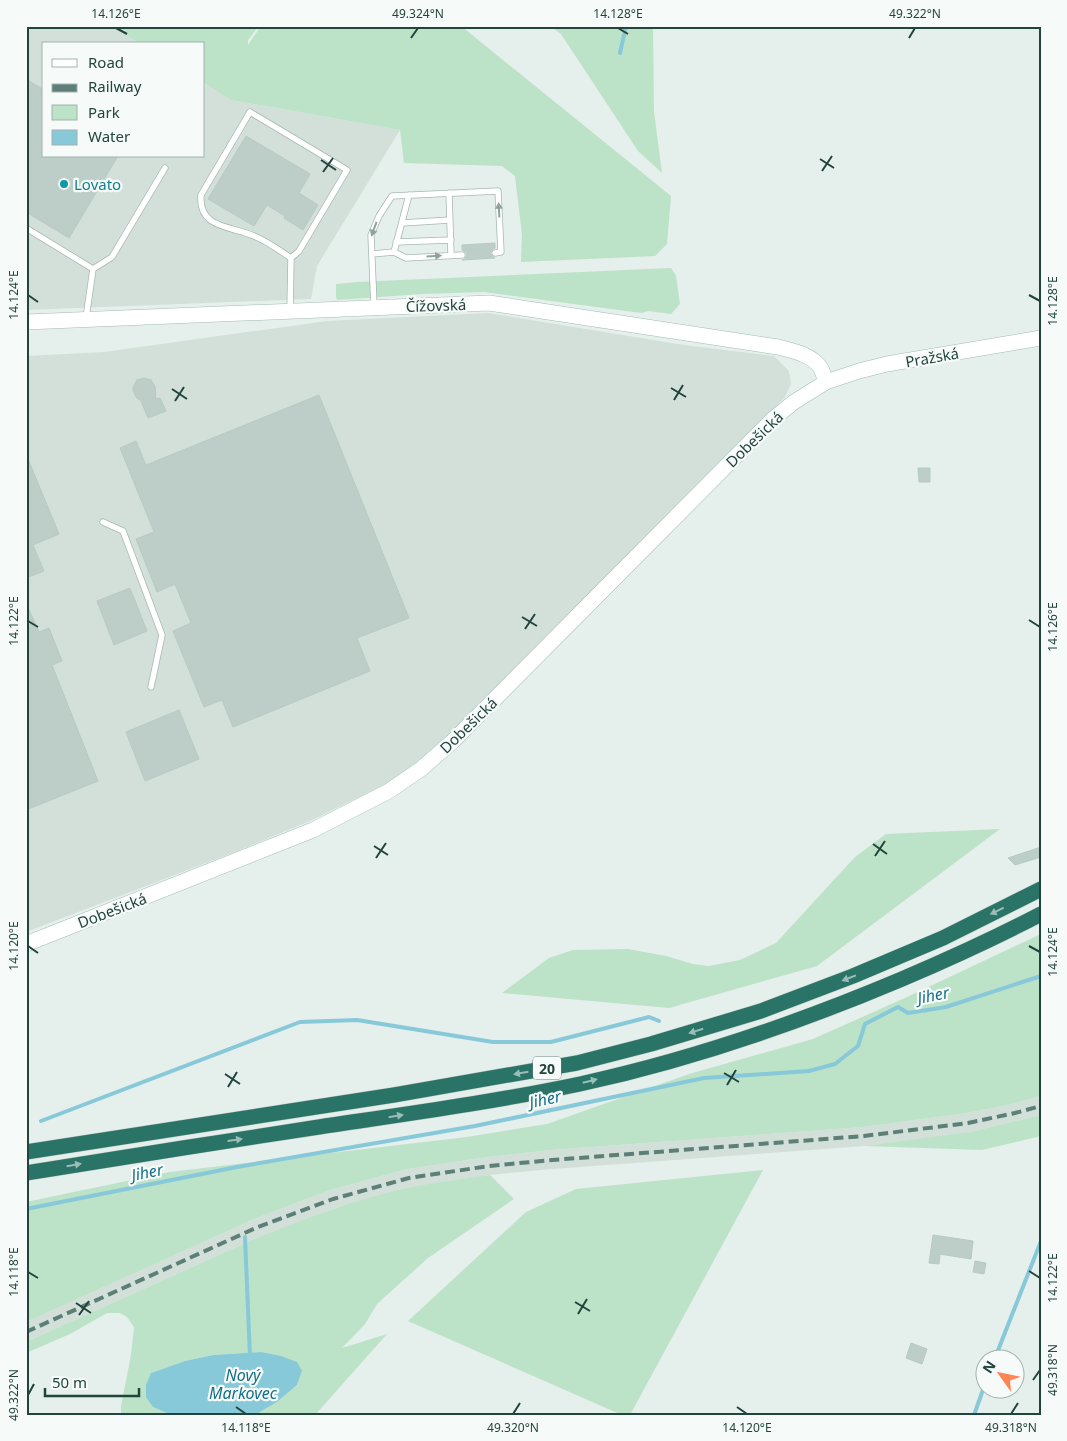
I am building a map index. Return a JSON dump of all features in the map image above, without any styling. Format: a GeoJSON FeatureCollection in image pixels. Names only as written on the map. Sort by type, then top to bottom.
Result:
{"type":"FeatureCollection","features":[{"type":"Feature","properties":{"kind":"highway","name":"20"},"geometry":{"type":"LineString","coordinates":[[26,1152],[394,1095],[577,1063],[651,1044],[761,1011],[853,976],[943,938],[1041,889]]}},
{"type":"Feature","properties":{"kind":"highway","name":"20"},"geometry":{"type":"LineString","coordinates":[[26,1173],[491,1101],[581,1083],[676,1060],[773,1029],[860,996],[948,959],[1041,914]]}},
{"type":"Feature","properties":{"kind":"street","name":"Čížovská"},"geometry":{"type":"LineString","coordinates":[[26,322],[489,302],[778,348],[799,353],[814,362],[821,368],[826,382]]}},
{"type":"Feature","properties":{"kind":"street","name":"Pražská"},"geometry":{"type":"LineString","coordinates":[[826,382],[887,364],[1041,338]]}},
{"type":"Feature","properties":{"kind":"street","name":"Dobešická"},"geometry":{"type":"LineString","coordinates":[[26,944],[313,830],[390,791],[421,769],[452,742],[773,419],[794,402],[826,382]]}},
{"type":"Feature","properties":{"kind":"lane"},"geometry":{"type":"LineString","coordinates":[[290,311],[291,258],[299,251],[347,170],[250,112],[202,195],[200,204],[203,213],[210,220],[225,228],[260,238],[291,258]]}},
{"type":"Feature","properties":{"kind":"lane"},"geometry":{"type":"LineString","coordinates":[[93,268],[112,257],[166,168]]}},
{"type":"Feature","properties":{"kind":"lane"},"geometry":{"type":"LineString","coordinates":[[374,307],[371,235],[392,196],[498,191],[501,252],[495,253]]}},
{"type":"Feature","properties":{"kind":"lane"},"geometry":{"type":"LineString","coordinates":[[449,193],[451,256]]}},
{"type":"Feature","properties":{"kind":"lane"},"geometry":{"type":"LineString","coordinates":[[394,252],[409,195]]}},
{"type":"Feature","properties":{"kind":"lane"},"geometry":{"type":"LineString","coordinates":[[402,223],[450,220]]}},
{"type":"Feature","properties":{"kind":"lane"},"geometry":{"type":"LineString","coordinates":[[26,228],[93,268]]}},
{"type":"Feature","properties":{"kind":"lane"},"geometry":{"type":"LineString","coordinates":[[396,242],[451,240]]}},
{"type":"Feature","properties":{"kind":"lane"},"geometry":{"type":"LineString","coordinates":[[372,254],[394,252],[406,258],[462,255]]}},
{"type":"Feature","properties":{"kind":"lane"},"geometry":{"type":"LineString","coordinates":[[86,320],[93,268]]}},
{"type":"Feature","properties":{"kind":"lane"},"geometry":{"type":"LineString","coordinates":[[103,522],[123,531],[162,635],[151,688]]}},
{"type":"Feature","properties":{"kind":"shaded area"},"geometry":{"type":"Polygon","coordinates":[[[26,26],[112,26],[137,42],[42,42],[42,158],[205,158],[205,84],[231,100],[400,130],[317,266],[311,299],[26,310],[26,26]]]}},
{"type":"Feature","properties":{"kind":"shaded area"},"geometry":{"type":"Polygon","coordinates":[[[488,313],[684,345],[774,356],[789,371],[791,384],[785,397],[447,737],[415,765],[386,784],[310,821],[26,932],[26,356],[104,352],[327,321],[488,313]]]}},
{"type":"Feature","properties":{"kind":"shaded area"},"geometry":{"type":"Polygon","coordinates":[[[1041,1096],[1041,1115],[970,1132],[929,1138],[865,1146],[552,1169],[490,1175],[411,1187],[336,1208],[261,1236],[26,1342],[26,1322],[116,1281],[254,1219],[330,1190],[407,1169],[551,1150],[863,1127],[967,1113],[1041,1096]]]}},
{"type":"Feature","properties":{"kind":"green space"},"geometry":{"type":"Polygon","coordinates":[[[112,26],[259,26],[248,40],[248,45],[261,26],[461,26],[671,196],[667,244],[655,256],[521,262],[522,235],[515,176],[502,166],[404,163],[400,130],[231,100],[205,84],[205,42],[137,42],[112,26]]]}},
{"type":"Feature","properties":{"kind":"green space"},"geometry":{"type":"Polygon","coordinates":[[[550,26],[653,26],[654,112],[662,173],[638,151],[561,34],[550,26]]]}},
{"type":"Feature","properties":{"kind":"green space"},"geometry":{"type":"Polygon","coordinates":[[[671,268],[676,276],[680,304],[671,314],[648,311],[642,313],[484,292],[337,300],[336,297],[336,284],[357,282],[671,268]]]}},
{"type":"Feature","properties":{"kind":"green space"},"geometry":{"type":"Polygon","coordinates":[[[1000,829],[817,966],[669,1008],[502,993],[549,958],[573,950],[628,949],[709,966],[740,960],[776,943],[855,857],[886,834],[1000,829]]]}},
{"type":"Feature","properties":{"kind":"green space"},"geometry":{"type":"Polygon","coordinates":[[[1041,934],[1041,1096],[967,1113],[863,1127],[551,1150],[407,1169],[330,1190],[254,1219],[26,1322],[26,1202],[170,1172],[467,1137],[547,1124],[689,1074],[813,1039],[1041,934]]]}},
{"type":"Feature","properties":{"kind":"green space"},"geometry":{"type":"Polygon","coordinates":[[[1041,1115],[1041,1136],[982,1150],[865,1146],[970,1132],[1041,1115]]]}},
{"type":"Feature","properties":{"kind":"green space"},"geometry":{"type":"Polygon","coordinates":[[[763,1170],[630,1415],[622,1415],[408,1321],[526,1212],[576,1189],[763,1170]]]}},
{"type":"Feature","properties":{"kind":"green space"},"geometry":{"type":"Polygon","coordinates":[[[490,1175],[514,1199],[428,1258],[377,1304],[365,1324],[342,1348],[387,1334],[315,1415],[255,1415],[277,1402],[297,1385],[302,1371],[261,1352],[213,1355],[185,1361],[151,1373],[153,1407],[171,1415],[121,1415],[134,1327],[127,1317],[120,1313],[107,1313],[70,1334],[26,1353],[26,1342],[279,1229],[335,1208],[392,1191],[490,1175]]]}},
{"type":"Feature","properties":{"kind":"water","name":"Nový Markovec"},"geometry":{"type":"Polygon","coordinates":[[[261,1352],[297,1362],[302,1371],[297,1385],[277,1402],[255,1415],[171,1415],[153,1407],[146,1397],[146,1385],[151,1373],[185,1361],[213,1355],[261,1352]]]}},
{"type":"Feature","properties":{"kind":"building","name":"Lovato"},"geometry":{"type":"Polygon","coordinates":[[[26,79],[42,89],[42,158],[117,158],[69,238],[26,212],[26,79]]]}},
{"type":"Feature","properties":{"kind":"building"},"geometry":{"type":"Polygon","coordinates":[[[246,136],[310,174],[299,193],[318,205],[303,230],[267,205],[254,226],[208,199],[246,136]]]}},
{"type":"Feature","properties":{"kind":"building"},"geometry":{"type":"Polygon","coordinates":[[[495,243],[495,248],[490,253],[495,258],[462,260],[467,255],[462,250],[462,245],[495,243]]]}},
{"type":"Feature","properties":{"kind":"building"},"geometry":{"type":"Polygon","coordinates":[[[144,378],[151,380],[155,386],[156,399],[160,398],[166,411],[148,418],[141,401],[136,397],[133,390],[137,380],[144,378]]]}},
{"type":"Feature","properties":{"kind":"building"},"geometry":{"type":"Polygon","coordinates":[[[319,395],[409,618],[357,638],[370,671],[233,727],[222,700],[204,707],[173,631],[191,623],[175,584],[157,592],[136,539],[154,532],[120,448],[136,441],[146,465],[319,395]]]}},
{"type":"Feature","properties":{"kind":"building"},"geometry":{"type":"Polygon","coordinates":[[[26,454],[59,534],[33,545],[44,571],[26,578],[26,454]]]}},
{"type":"Feature","properties":{"kind":"building"},"geometry":{"type":"Polygon","coordinates":[[[918,468],[930,468],[930,482],[919,482],[918,468]]]}},
{"type":"Feature","properties":{"kind":"building"},"geometry":{"type":"Polygon","coordinates":[[[130,588],[147,631],[114,645],[97,601],[130,588]]]}},
{"type":"Feature","properties":{"kind":"building"},"geometry":{"type":"Polygon","coordinates":[[[26,603],[39,632],[49,628],[62,661],[52,665],[98,781],[26,810],[26,603]]]}},
{"type":"Feature","properties":{"kind":"building"},"geometry":{"type":"Polygon","coordinates":[[[179,710],[199,759],[145,781],[126,732],[179,710]]]}},
{"type":"Feature","properties":{"kind":"building"},"geometry":{"type":"Polygon","coordinates":[[[1041,847],[1041,857],[1015,865],[1008,858],[1041,847]]]}},
{"type":"Feature","properties":{"kind":"building"},"geometry":{"type":"Polygon","coordinates":[[[933,1235],[973,1241],[971,1259],[940,1254],[939,1264],[929,1263],[933,1235]]]}},
{"type":"Feature","properties":{"kind":"building"},"geometry":{"type":"Polygon","coordinates":[[[975,1261],[986,1263],[984,1274],[973,1272],[975,1261]]]}},
{"type":"Feature","properties":{"kind":"building"},"geometry":{"type":"Polygon","coordinates":[[[911,1343],[927,1349],[922,1364],[906,1358],[911,1343]]]}},
{"type":"Feature","properties":{"kind":"waterway"},"geometry":{"type":"LineString","coordinates":[[620,53],[626,26]]}},
{"type":"Feature","properties":{"kind":"waterway","name":"Jiher"},"geometry":{"type":"LineString","coordinates":[[26,1209],[237,1167],[475,1126],[704,1078],[809,1071],[835,1064],[858,1046],[865,1024],[898,1007],[908,1013],[946,1007],[1041,976]]}},
{"type":"Feature","properties":{"kind":"waterway"},"geometry":{"type":"LineString","coordinates":[[41,1121],[300,1022],[357,1020],[493,1042],[551,1042],[649,1017],[659,1021]]}},
{"type":"Feature","properties":{"kind":"waterway"},"geometry":{"type":"LineString","coordinates":[[245,1237],[250,1357]]}},
{"type":"Feature","properties":{"kind":"waterway"},"geometry":{"type":"LineString","coordinates":[[999,1348],[1041,1241]]}},
{"type":"Feature","properties":{"kind":"waterway"},"geometry":{"type":"LineString","coordinates":[[974,1415],[980,1398]]}},
{"type":"Feature","properties":{"kind":"railway"},"geometry":{"type":"LineString","coordinates":[[26,1332],[258,1227],[333,1199],[409,1178],[489,1166],[552,1160],[864,1136],[968,1123],[1041,1106]]}},
{"type":"Feature","properties":{"kind":"place","name":"Lovato"},"geometry":{"type":"Point","coordinates":[64,184]}}]}
